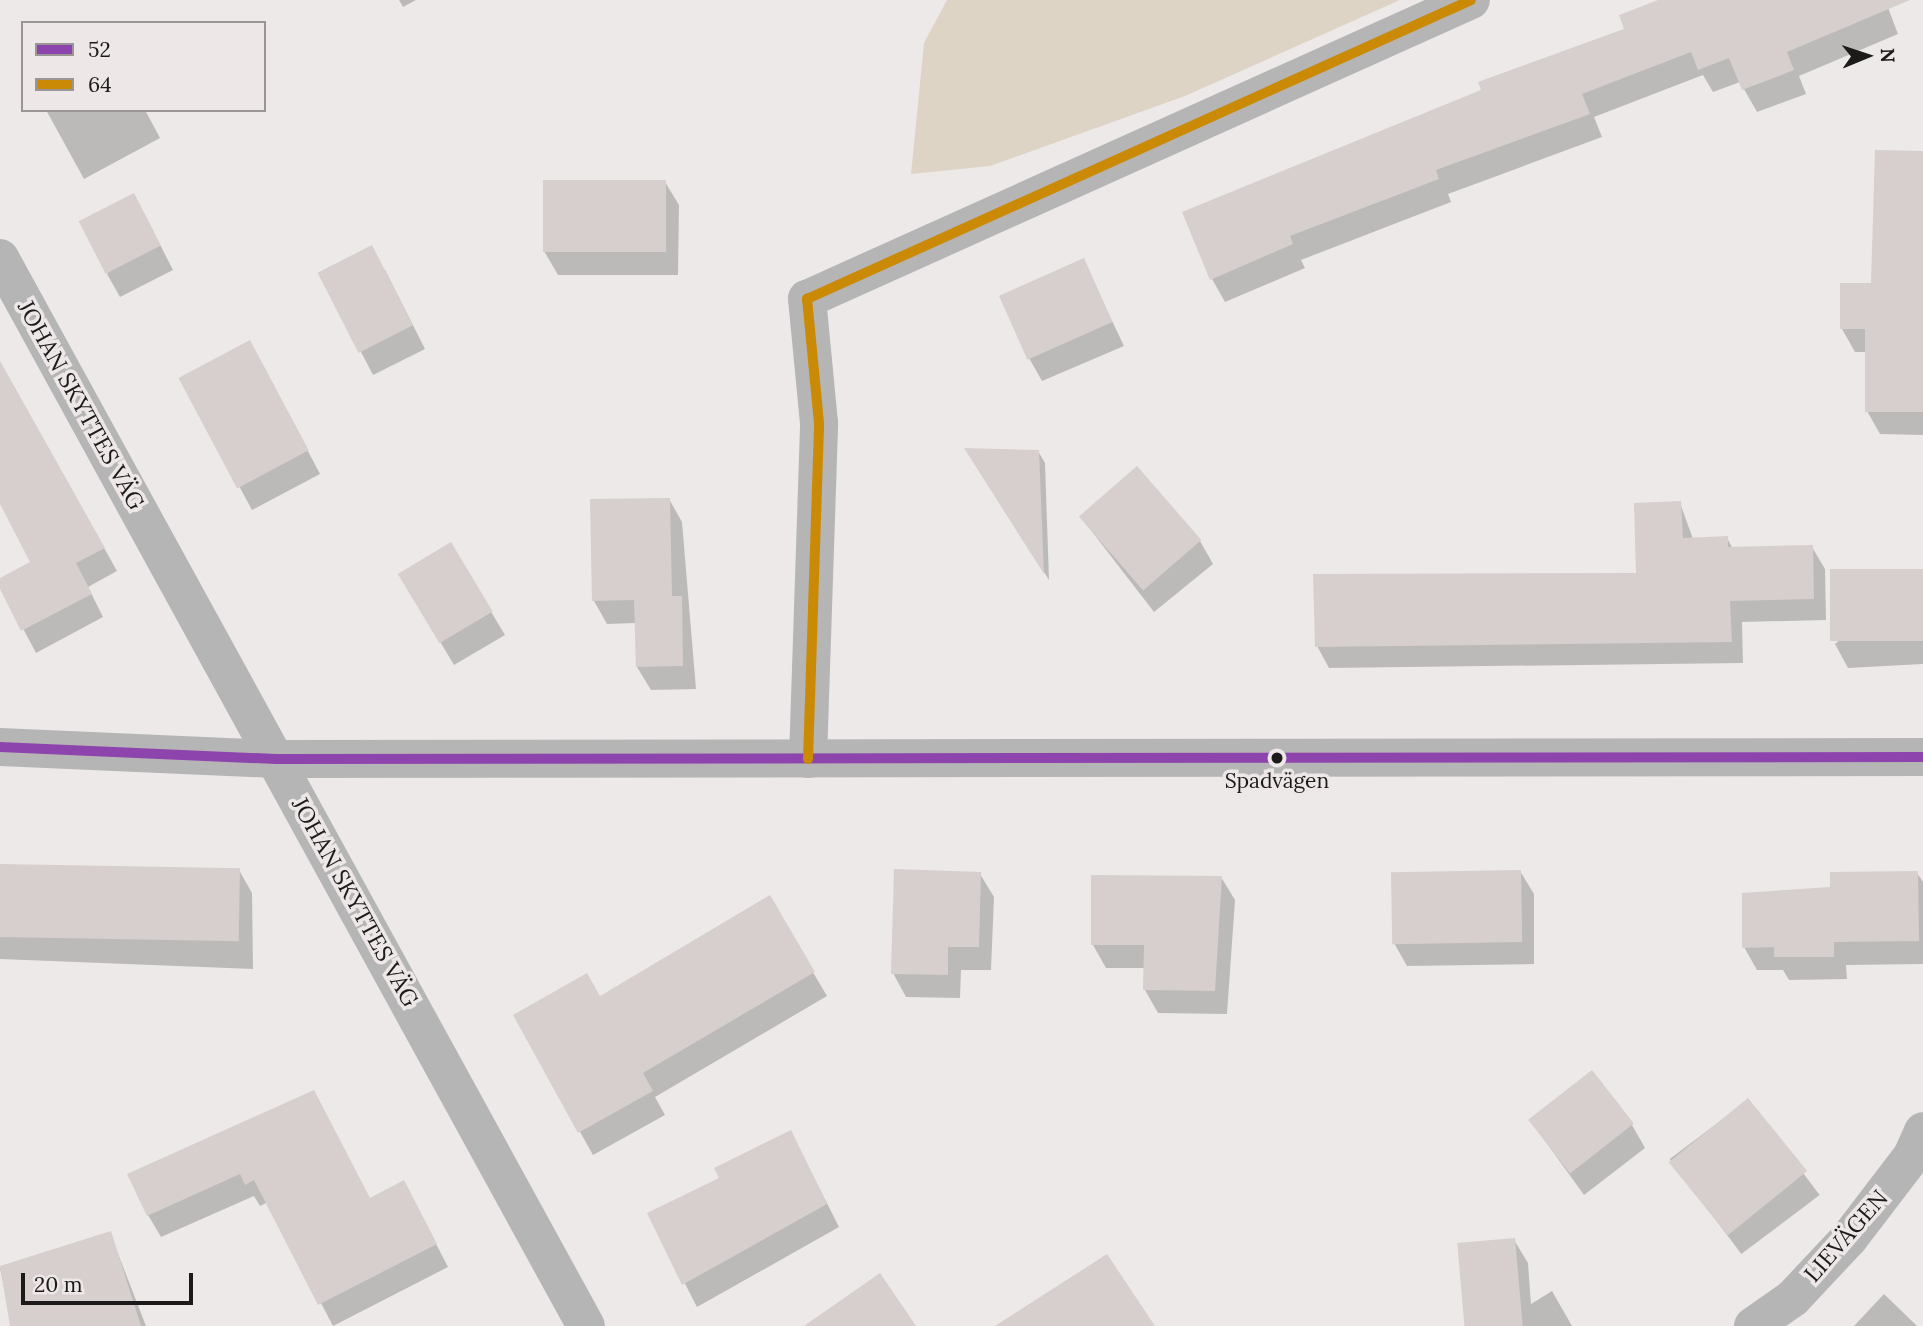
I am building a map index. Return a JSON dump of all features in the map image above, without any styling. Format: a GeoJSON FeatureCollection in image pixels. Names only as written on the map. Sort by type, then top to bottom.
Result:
{"type":"FeatureCollection","features":[{"type":"Feature","properties":{"kind":"street"},"geometry":{"type":"LineString","coordinates":[[808,759],[819,423],[807,299],[1471,0]]}},
{"type":"Feature","properties":{"kind":"street","name":"JOHAN SKYTTES VÄG"},"geometry":{"type":"LineString","coordinates":[[0,258],[586,1326]]}},
{"type":"Feature","properties":{"kind":"street"},"geometry":{"type":"LineString","coordinates":[[0,747],[277,759],[1923,757]]}},
{"type":"Feature","properties":{"kind":"street","name":"LIEVÄGEN"},"geometry":{"type":"LineString","coordinates":[[1753,1326],[1793,1298],[1850,1237],[1912,1156],[1923,1131]]}},
{"type":"Feature","properties":{"kind":"shaded area"},"geometry":{"type":"Polygon","coordinates":[[[947,0],[1400,0],[1185,96],[990,166],[911,174],[924,43],[947,0]]]}},
{"type":"Feature","properties":{"kind":"building"},"geometry":{"type":"Polygon","coordinates":[[[1658,0],[1910,0],[1787,52],[1794,70],[1742,90],[1729,58],[1698,70],[1691,52],[1582,94],[1590,114],[1436,170],[1439,179],[1290,236],[1293,244],[1210,280],[1182,212],[1481,90],[1478,82],[1624,29],[1619,15],[1658,0]]]}},
{"type":"Feature","properties":{"kind":"building"},"geometry":{"type":"Polygon","coordinates":[[[1875,150],[1923,151],[1923,412],[1865,412],[1865,329],[1840,329],[1840,283],[1871,283],[1875,150]]]}},
{"type":"Feature","properties":{"kind":"building"},"geometry":{"type":"Polygon","coordinates":[[[543,180],[666,180],[666,252],[543,252],[543,180]]]}},
{"type":"Feature","properties":{"kind":"building"},"geometry":{"type":"Polygon","coordinates":[[[134,193],[161,246],[106,274],[79,221],[134,193]]]}},
{"type":"Feature","properties":{"kind":"building"},"geometry":{"type":"Polygon","coordinates":[[[372,245],[413,325],[359,353],[318,273],[372,245]]]}},
{"type":"Feature","properties":{"kind":"building"},"geometry":{"type":"Polygon","coordinates":[[[1084,258],[1112,322],[1028,360],[999,296],[1084,258]]]}},
{"type":"Feature","properties":{"kind":"building"},"geometry":{"type":"Polygon","coordinates":[[[250,340],[309,450],[237,488],[178,378],[250,340]]]}},
{"type":"Feature","properties":{"kind":"building"},"geometry":{"type":"Polygon","coordinates":[[[0,361],[105,548],[76,563],[92,594],[21,631],[0,589],[0,578],[30,562],[0,504],[0,361]]]}},
{"type":"Feature","properties":{"kind":"building"},"geometry":{"type":"Polygon","coordinates":[[[964,448],[1039,450],[1044,574],[964,448]]]}},
{"type":"Feature","properties":{"kind":"building"},"geometry":{"type":"Polygon","coordinates":[[[1137,466],[1201,540],[1143,590],[1079,517],[1137,466]]]}},
{"type":"Feature","properties":{"kind":"building"},"geometry":{"type":"Polygon","coordinates":[[[670,498],[672,596],[682,596],[683,666],[636,667],[634,600],[592,601],[590,499],[670,498]]]}},
{"type":"Feature","properties":{"kind":"building"},"geometry":{"type":"Polygon","coordinates":[[[1681,501],[1683,538],[1728,536],[1728,547],[1813,545],[1814,599],[1730,601],[1732,642],[1315,647],[1313,574],[1636,573],[1634,503],[1681,501]]]}},
{"type":"Feature","properties":{"kind":"building"},"geometry":{"type":"Polygon","coordinates":[[[451,542],[493,611],[440,643],[398,574],[451,542]]]}},
{"type":"Feature","properties":{"kind":"building"},"geometry":{"type":"Polygon","coordinates":[[[1830,569],[1923,569],[1923,641],[1830,641],[1830,569]]]}},
{"type":"Feature","properties":{"kind":"building"},"geometry":{"type":"Polygon","coordinates":[[[0,864],[240,868],[239,941],[0,937],[0,864]]]}},
{"type":"Feature","properties":{"kind":"building"},"geometry":{"type":"Polygon","coordinates":[[[894,869],[981,872],[979,947],[948,947],[948,975],[891,974],[894,869]]]}},
{"type":"Feature","properties":{"kind":"building"},"geometry":{"type":"Polygon","coordinates":[[[1521,870],[1522,942],[1392,944],[1391,872],[1521,870]]]}},
{"type":"Feature","properties":{"kind":"building"},"geometry":{"type":"Polygon","coordinates":[[[1918,871],[1919,941],[1834,942],[1834,957],[1774,957],[1774,947],[1742,948],[1742,893],[1830,887],[1830,872],[1918,871]]]}},
{"type":"Feature","properties":{"kind":"building"},"geometry":{"type":"Polygon","coordinates":[[[1091,875],[1222,876],[1215,991],[1143,990],[1144,945],[1091,945],[1091,875]]]}},
{"type":"Feature","properties":{"kind":"building"},"geometry":{"type":"Polygon","coordinates":[[[770,895],[815,972],[643,1073],[653,1091],[578,1133],[513,1015],[587,973],[600,996],[770,895]]]}},
{"type":"Feature","properties":{"kind":"building"},"geometry":{"type":"Polygon","coordinates":[[[1592,1070],[1634,1124],[1570,1173],[1528,1120],[1592,1070]]]}},
{"type":"Feature","properties":{"kind":"building"},"geometry":{"type":"Polygon","coordinates":[[[314,1090],[370,1198],[404,1180],[437,1244],[318,1305],[254,1180],[245,1185],[240,1174],[147,1216],[127,1174],[314,1090]]]}},
{"type":"Feature","properties":{"kind":"building"},"geometry":{"type":"Polygon","coordinates":[[[1748,1098],[1807,1171],[1728,1235],[1669,1162],[1748,1098]]]}},
{"type":"Feature","properties":{"kind":"building"},"geometry":{"type":"Polygon","coordinates":[[[791,1130],[827,1204],[682,1285],[647,1213],[719,1178],[714,1168],[791,1130]]]}},
{"type":"Feature","properties":{"kind":"building"},"geometry":{"type":"Polygon","coordinates":[[[111,1231],[141,1326],[10,1326],[0,1266],[111,1231]]]}},
{"type":"Feature","properties":{"kind":"building"},"geometry":{"type":"Polygon","coordinates":[[[1515,1238],[1523,1326],[1464,1326],[1457,1243],[1515,1238]]]}},
{"type":"Feature","properties":{"kind":"building"},"geometry":{"type":"Polygon","coordinates":[[[1107,1254],[1155,1326],[995,1326],[1107,1254]]]}},
{"type":"Feature","properties":{"kind":"building"},"geometry":{"type":"Polygon","coordinates":[[[880,1273],[916,1326],[804,1326],[880,1273]]]}},
{"type":"Feature","properties":{"kind":"transit line","name":"64"},"geometry":{"type":"LineString","coordinates":[[808,759],[819,423],[807,299],[1471,0]]}},
{"type":"Feature","properties":{"kind":"transit line","name":"52"},"geometry":{"type":"LineString","coordinates":[[0,747],[277,759],[1923,757]]}},
{"type":"Feature","properties":{"kind":"place","name":"Spadvägen"},"geometry":{"type":"Point","coordinates":[1277,758]}}]}
